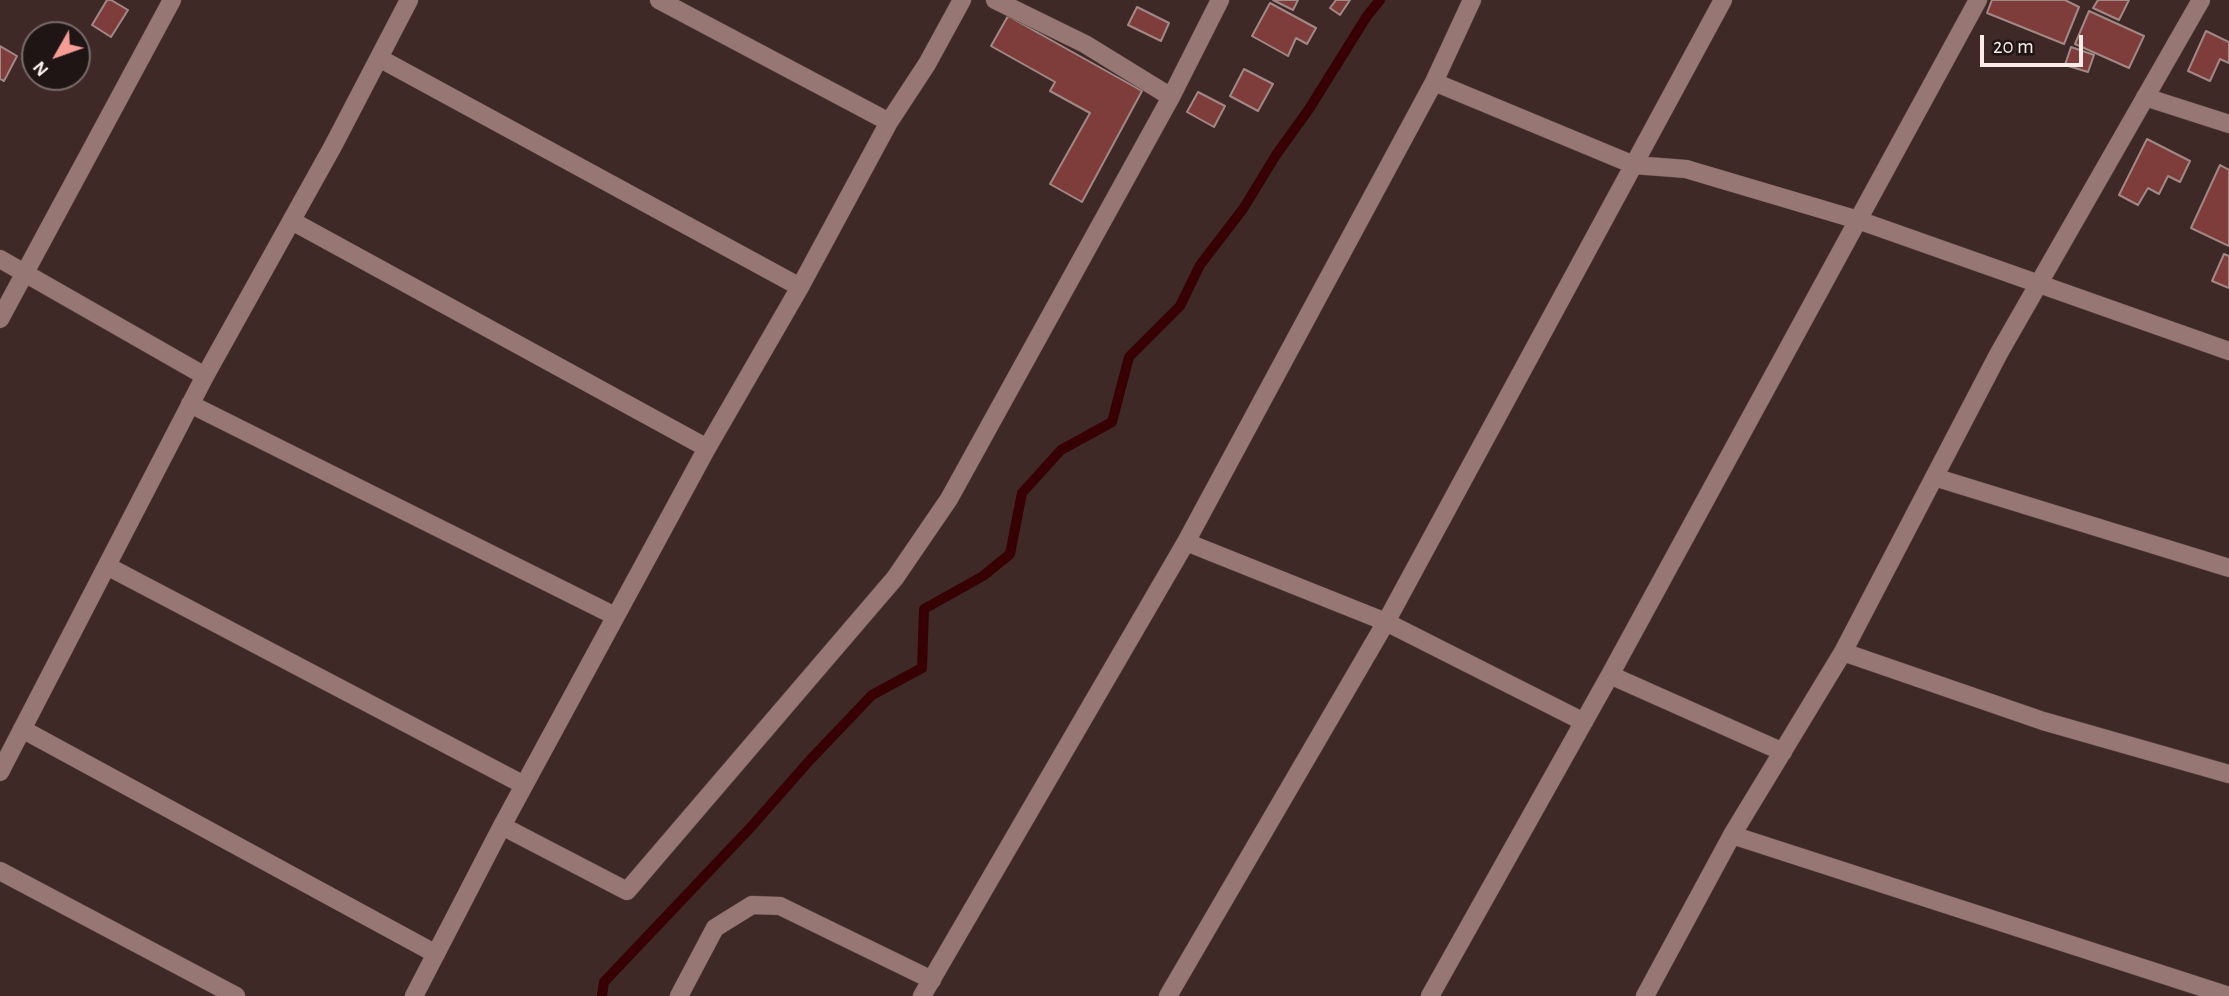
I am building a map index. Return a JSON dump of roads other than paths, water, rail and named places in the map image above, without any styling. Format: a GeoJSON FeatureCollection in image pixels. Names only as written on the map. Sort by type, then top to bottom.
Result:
{"type":"FeatureCollection","features":[{"type":"Feature","properties":{"kind":"street"},"geometry":{"type":"LineString","coordinates":[[0,319],[172,0]]}},
{"type":"Feature","properties":{"kind":"street"},"geometry":{"type":"LineString","coordinates":[[0,772],[190,404],[292,221],[409,0]]}},
{"type":"Feature","properties":{"kind":"street"},"geometry":{"type":"LineString","coordinates":[[659,0],[889,122]]}},
{"type":"Feature","properties":{"kind":"street"},"geometry":{"type":"LineString","coordinates":[[414,996],[524,785],[707,448],[800,287],[889,122],[927,64],[962,0]]}},
{"type":"Feature","properties":{"kind":"street"},"geometry":{"type":"LineString","coordinates":[[995,0],[1085,44],[1171,97]]}},
{"type":"Feature","properties":{"kind":"street"},"geometry":{"type":"LineString","coordinates":[[502,827],[627,891],[895,578],[949,499],[1171,97],[1220,0]]}},
{"type":"Feature","properties":{"kind":"street"},"geometry":{"type":"LineString","coordinates":[[922,996],[1186,542],[1434,82],[1472,0]]}},
{"type":"Feature","properties":{"kind":"street"},"geometry":{"type":"LineString","coordinates":[[1168,996],[1386,622],[1723,0]]}},
{"type":"Feature","properties":{"kind":"street"},"geometry":{"type":"LineString","coordinates":[[1430,996],[1610,675],[1978,0]]}},
{"type":"Feature","properties":{"kind":"street"},"geometry":{"type":"LineString","coordinates":[[1645,996],[1732,835],[1843,652],[1999,353],[2201,0]]}},
{"type":"Feature","properties":{"kind":"street"},"geometry":{"type":"LineString","coordinates":[[379,58],[800,287]]}},
{"type":"Feature","properties":{"kind":"street"},"geometry":{"type":"LineString","coordinates":[[1434,82],[1634,165],[1686,169],[1858,220],[2229,352]]}},
{"type":"Feature","properties":{"kind":"street"},"geometry":{"type":"LineString","coordinates":[[2145,97],[2229,124]]}},
{"type":"Feature","properties":{"kind":"street"},"geometry":{"type":"LineString","coordinates":[[292,221],[707,448]]}},
{"type":"Feature","properties":{"kind":"street"},"geometry":{"type":"LineString","coordinates":[[0,259],[205,376]]}},
{"type":"Feature","properties":{"kind":"street"},"geometry":{"type":"LineString","coordinates":[[190,404],[615,616]]}},
{"type":"Feature","properties":{"kind":"street"},"geometry":{"type":"LineString","coordinates":[[1934,477],[2229,568]]}},
{"type":"Feature","properties":{"kind":"street"},"geometry":{"type":"LineString","coordinates":[[1186,542],[1386,622],[1584,722]]}},
{"type":"Feature","properties":{"kind":"street"},"geometry":{"type":"LineString","coordinates":[[107,566],[524,785]]}},
{"type":"Feature","properties":{"kind":"street"},"geometry":{"type":"LineString","coordinates":[[1843,652],[2043,721],[2229,774]]}},
{"type":"Feature","properties":{"kind":"street"},"geometry":{"type":"LineString","coordinates":[[1610,675],[1783,752]]}},
{"type":"Feature","properties":{"kind":"street"},"geometry":{"type":"LineString","coordinates":[[22,729],[436,954]]}},
{"type":"Feature","properties":{"kind":"street"},"geometry":{"type":"LineString","coordinates":[[1732,835],[2229,996]]}},
{"type":"Feature","properties":{"kind":"street"},"geometry":{"type":"LineString","coordinates":[[0,871],[236,996]]}},
{"type":"Feature","properties":{"kind":"street"},"geometry":{"type":"LineString","coordinates":[[679,996],[715,928],[752,905],[780,906],[932,980]]}},
{"type":"Feature","properties":{"kind":"waterway"},"geometry":{"type":"LineString","coordinates":[[602,996],[604,982],[872,695],[922,668],[924,609],[983,576],[1010,554],[1022,493],[1061,450],[1112,422],[1129,357],[1180,306],[1200,265],[1243,209],[1367,16],[1380,0]]}}]}
